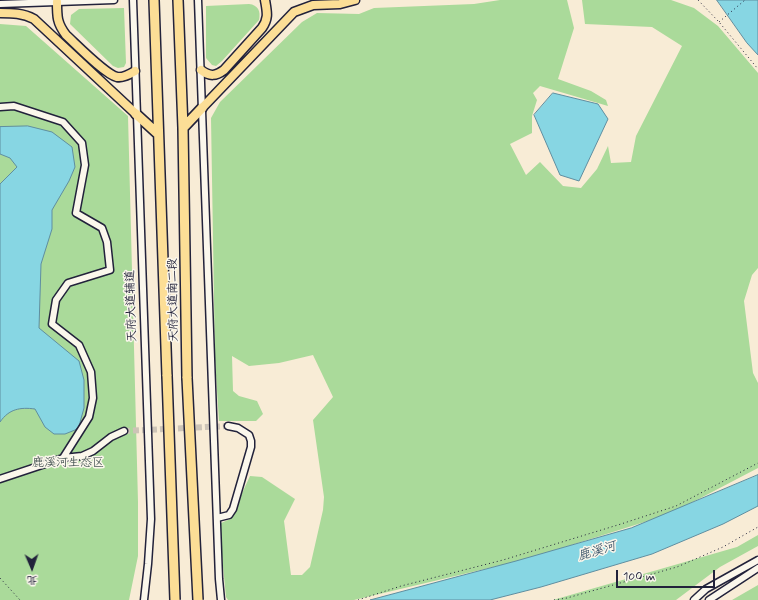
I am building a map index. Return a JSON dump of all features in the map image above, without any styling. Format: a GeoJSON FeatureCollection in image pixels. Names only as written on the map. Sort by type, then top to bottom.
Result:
{"type":"FeatureCollection","features":[{"type":"Feature","properties":{"kind":"highway","name":"天府大道南二段"},"geometry":{"type":"LineString","coordinates":[[154,0],[175,600]]}},
{"type":"Feature","properties":{"kind":"highway","name":"天府大道南二段"},"geometry":{"type":"LineString","coordinates":[[178,0],[183,128],[187,378],[198,600]]}},
{"type":"Feature","properties":{"kind":"highway"},"geometry":{"type":"LineString","coordinates":[[183,128],[202,108]]}},
{"type":"Feature","properties":{"kind":"highway"},"geometry":{"type":"LineString","coordinates":[[136,114],[158,134]]}},
{"type":"Feature","properties":{"kind":"main road"},"geometry":{"type":"LineString","coordinates":[[201,70],[212,76],[224,70],[262,28],[268,14],[264,0]]}},
{"type":"Feature","properties":{"kind":"main road"},"geometry":{"type":"LineString","coordinates":[[202,108],[294,12],[313,5],[340,4],[355,0]]}},
{"type":"Feature","properties":{"kind":"main road"},"geometry":{"type":"LineString","coordinates":[[57,2],[58,22],[66,35],[109,73],[118,77],[126,76],[135,71]]}},
{"type":"Feature","properties":{"kind":"main road"},"geometry":{"type":"LineString","coordinates":[[0,13],[17,13],[34,19],[136,114]]}},
{"type":"Feature","properties":{"kind":"street"},"geometry":{"type":"LineString","coordinates":[[0,4],[114,0]]}},
{"type":"Feature","properties":{"kind":"street","name":"天府大道辅道"},"geometry":{"type":"LineString","coordinates":[[133,0],[151,519],[144,600]]}},
{"type":"Feature","properties":{"kind":"street"},"geometry":{"type":"LineString","coordinates":[[198,0],[221,600]]}},
{"type":"Feature","properties":{"kind":"street"},"geometry":{"type":"LineString","coordinates":[[0,107],[14,106],[63,122],[82,143],[85,165],[76,213],[102,228],[107,242],[110,270],[68,283],[56,300],[52,324],[79,344],[91,372],[93,398],[89,417],[64,458]]}},
{"type":"Feature","properties":{"kind":"street"},"geometry":{"type":"LineString","coordinates":[[217,518],[229,515],[233,509],[251,447],[249,435],[238,428],[228,426]]}},
{"type":"Feature","properties":{"kind":"street"},"geometry":{"type":"LineString","coordinates":[[0,479],[64,458],[82,456],[93,451],[111,437],[124,431]]}},
{"type":"Feature","properties":{"kind":"street"},"geometry":{"type":"LineString","coordinates":[[694,600],[706,589],[758,560]]}},
{"type":"Feature","properties":{"kind":"street"},"geometry":{"type":"LineString","coordinates":[[709,600],[758,568]]}},
{"type":"Feature","properties":{"kind":"path"},"geometry":{"type":"LineString","coordinates":[[698,0],[758,69]]}},
{"type":"Feature","properties":{"kind":"path"},"geometry":{"type":"LineString","coordinates":[[718,22],[745,0]]}},
{"type":"Feature","properties":{"kind":"path"},"geometry":{"type":"LineString","coordinates":[[358,600],[401,586],[503,560],[676,506],[758,463]]}},
{"type":"Feature","properties":{"kind":"path"},"geometry":{"type":"LineString","coordinates":[[554,600],[567,598],[677,567],[724,547],[758,528]]}},
{"type":"Feature","properties":{"kind":"path"},"geometry":{"type":"LineString","coordinates":[[0,578],[20,600]]}},
{"type":"Feature","properties":{"kind":"green space"},"geometry":{"type":"Polygon","coordinates":[[[500,0],[567,0],[574,28],[558,79],[591,91],[606,100],[608,106],[540,86],[533,93],[537,100],[532,116],[532,133],[510,144],[526,175],[540,162],[563,186],[581,188],[597,169],[608,146],[611,163],[631,162],[636,136],[682,46],[652,27],[585,24],[582,0],[671,0],[694,8],[718,26],[758,73],[758,268],[752,275],[744,301],[753,373],[758,383],[758,468],[670,514],[527,559],[354,600],[228,600],[226,597],[219,524],[230,519],[250,476],[262,477],[295,499],[284,521],[291,575],[302,575],[310,567],[323,510],[324,497],[313,420],[333,397],[313,355],[279,363],[249,366],[232,356],[233,391],[239,396],[257,401],[263,414],[256,421],[219,421],[215,360],[211,118],[220,102],[302,22],[317,13],[359,14],[374,8],[474,4],[500,0]]]}},
{"type":"Feature","properties":{"kind":"green space"},"geometry":{"type":"Polygon","coordinates":[[[249,4],[257,7],[260,14],[259,20],[222,61],[216,66],[212,65],[206,58],[206,6],[249,4]]]}},
{"type":"Feature","properties":{"kind":"green space"},"geometry":{"type":"Polygon","coordinates":[[[124,8],[126,63],[124,67],[118,68],[113,66],[70,24],[71,15],[79,9],[124,8]]]}},
{"type":"Feature","properties":{"kind":"green space","name":"鹿溪河生态区"},"geometry":{"type":"Polygon","coordinates":[[[0,24],[26,26],[128,116],[138,502],[138,556],[129,600],[0,600],[0,24]]]}},
{"type":"Feature","properties":{"kind":"green space"},"geometry":{"type":"Polygon","coordinates":[[[758,535],[758,546],[720,567],[676,600],[553,600],[737,547],[758,535]]]}},
{"type":"Feature","properties":{"kind":"green space"},"geometry":{"type":"Polygon","coordinates":[[[758,585],[758,600],[732,600],[758,585]]]}},
{"type":"Feature","properties":{"kind":"water"},"geometry":{"type":"Polygon","coordinates":[[[717,0],[758,0],[758,55],[747,43],[717,0]]]}},
{"type":"Feature","properties":{"kind":"water"},"geometry":{"type":"Polygon","coordinates":[[[553,93],[598,104],[608,119],[579,181],[560,175],[534,115],[553,93]]]}},
{"type":"Feature","properties":{"kind":"water"},"geometry":{"type":"Polygon","coordinates":[[[28,126],[52,132],[72,147],[75,167],[69,181],[52,210],[52,229],[41,264],[39,328],[79,361],[84,380],[84,408],[79,426],[75,430],[65,434],[54,434],[45,427],[35,409],[24,408],[15,410],[7,414],[0,422],[0,184],[17,167],[10,158],[0,154],[0,127],[28,126]]]}},
{"type":"Feature","properties":{"kind":"water","name":"鹿溪河"},"geometry":{"type":"Polygon","coordinates":[[[758,475],[758,506],[723,524],[652,554],[541,587],[490,600],[370,600],[516,561],[631,528],[758,475]]]}},
{"type":"Feature","properties":{"kind":"tunnel"},"geometry":{"type":"LineString","coordinates":[[124,431],[228,426]]}}]}
